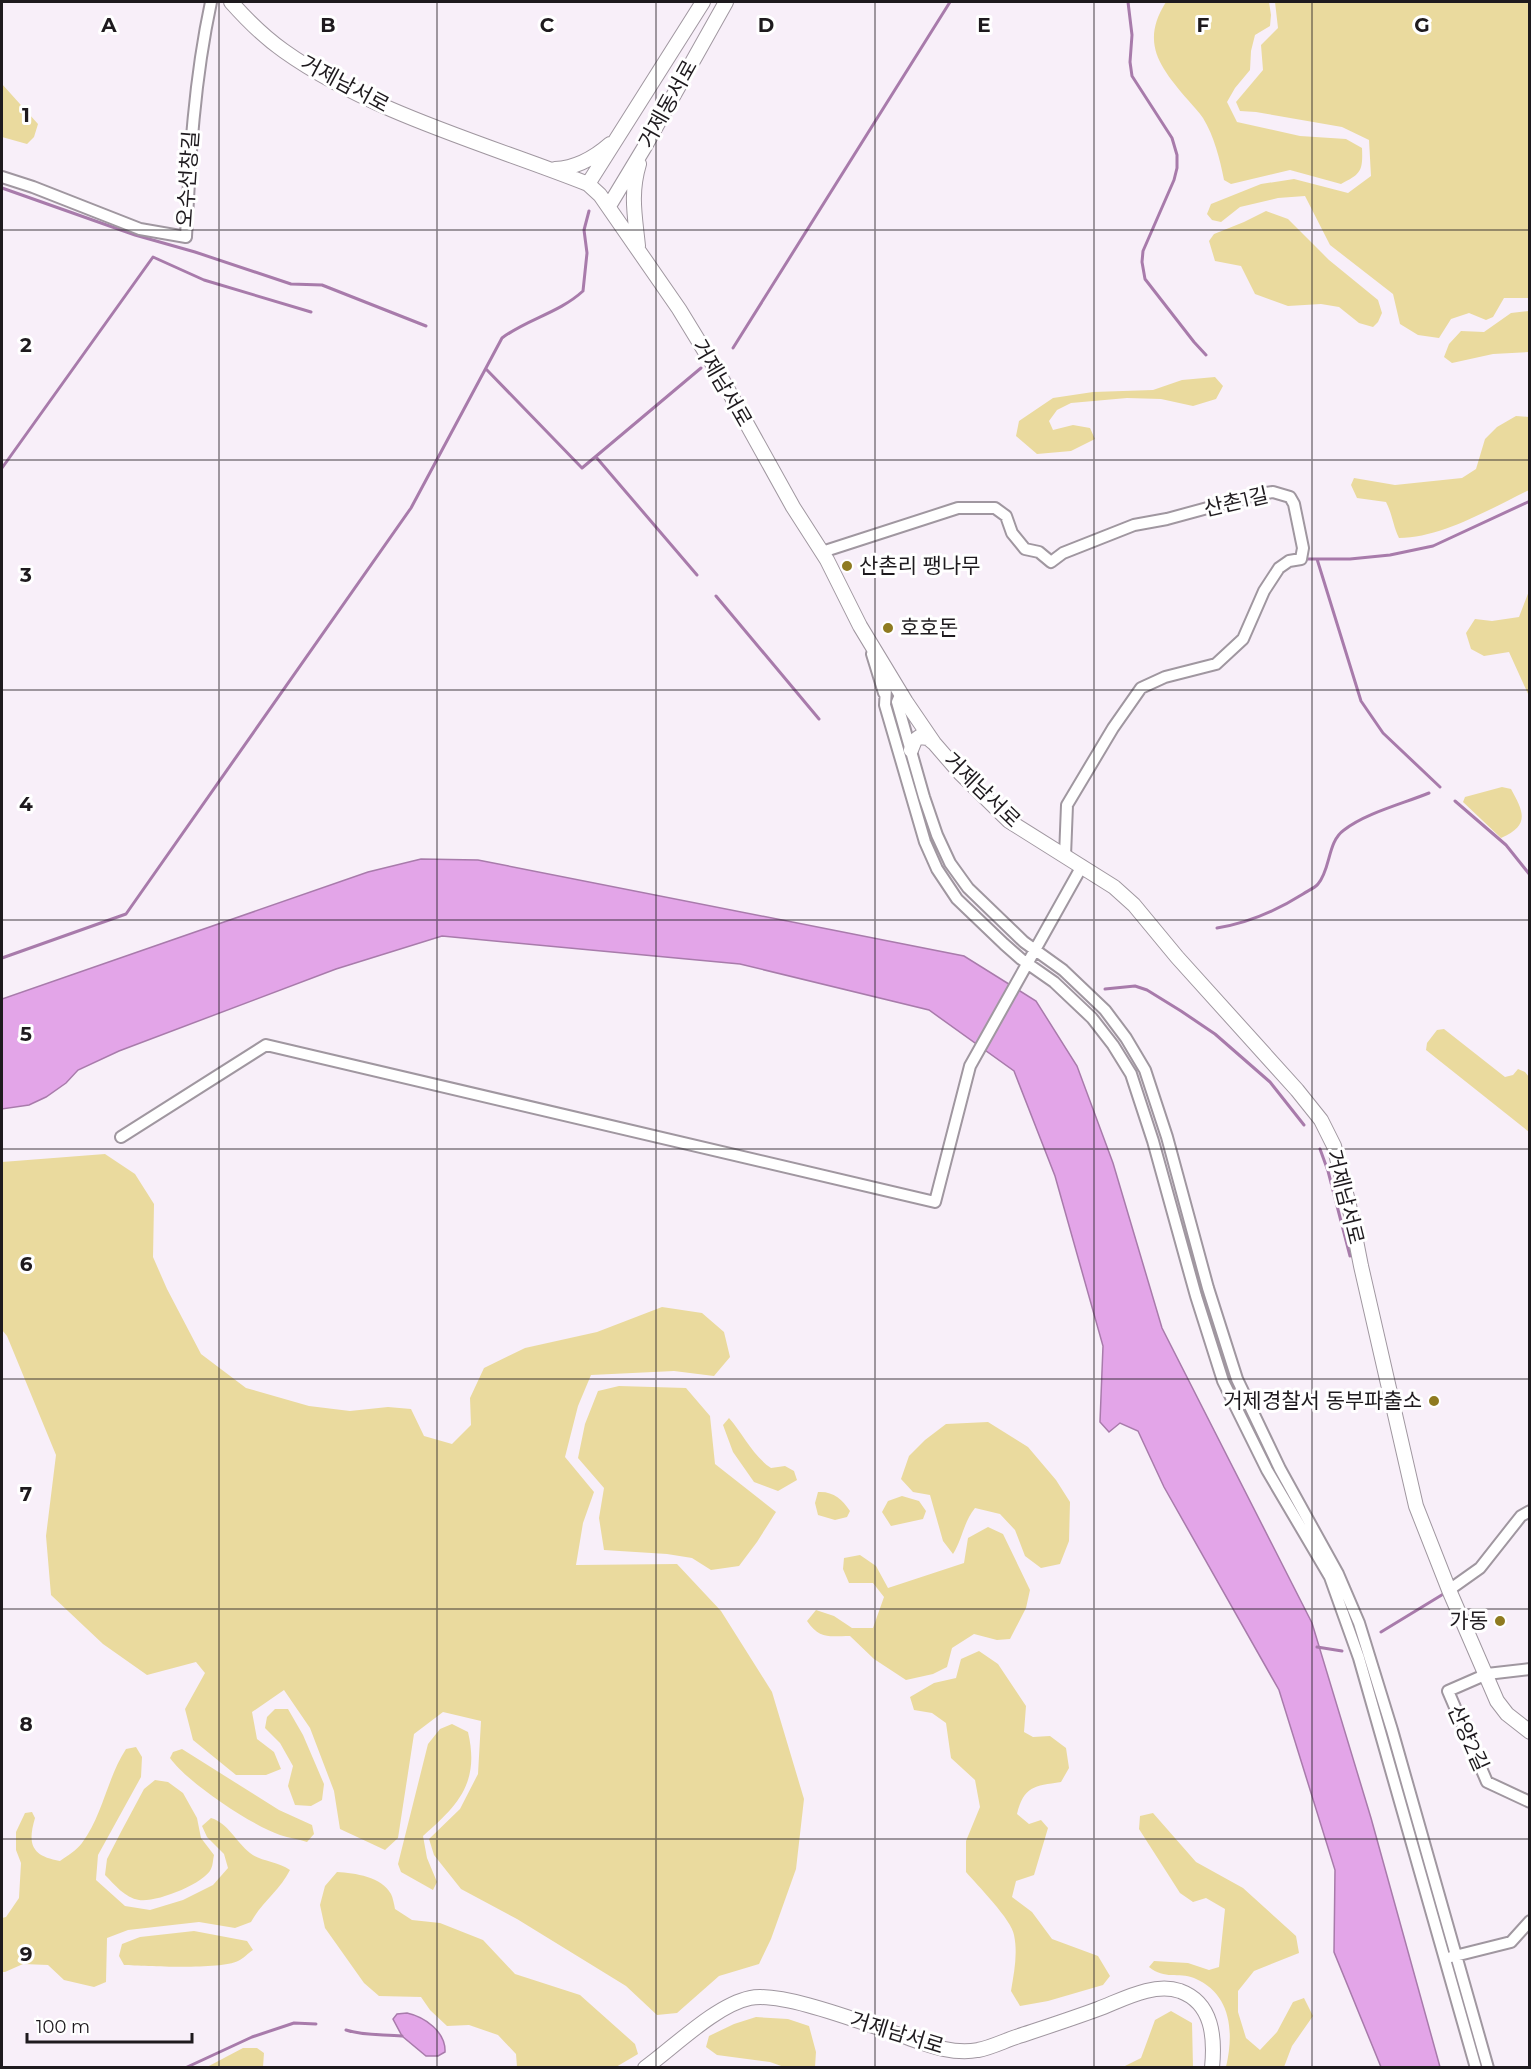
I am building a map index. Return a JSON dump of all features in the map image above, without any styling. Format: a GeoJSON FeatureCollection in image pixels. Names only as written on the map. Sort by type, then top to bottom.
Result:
{"type":"FeatureCollection","features":[{"type":"Feature","properties":{"kind":"main road","name":"거제남서로"},"geometry":{"type":"LineString","coordinates":[[231,2],[252,25],[284,51],[329,79],[405,115],[588,184],[600,195],[638,248],[712,363],[793,507],[822,552],[860,626],[934,743],[1009,821],[1114,887],[1134,905],[1321,1120],[1334,1146],[1349,1205],[1416,1506],[1497,1701],[1507,1714],[1530,1732]]}},
{"type":"Feature","properties":{"kind":"main road","name":"거제동서로"},"geometry":{"type":"LineString","coordinates":[[588,184],[702,2]]}},
{"type":"Feature","properties":{"kind":"main road","name":"거제동서로"},"geometry":{"type":"LineString","coordinates":[[609,206],[644,148],[718,14],[728,2]]}},
{"type":"Feature","properties":{"kind":"main road"},"geometry":{"type":"LineString","coordinates":[[550,169],[568,168],[590,159],[620,134]]}},
{"type":"Feature","properties":{"kind":"main road"},"geometry":{"type":"LineString","coordinates":[[638,248],[632,203],[633,184],[644,148]]}},
{"type":"Feature","properties":{"kind":"main road"},"geometry":{"type":"LineString","coordinates":[[911,750],[915,740],[919,737],[928,738],[934,743]]}},
{"type":"Feature","properties":{"kind":"main road","name":"거제남서로"},"geometry":{"type":"LineString","coordinates":[[645,2067],[709,2018],[728,2006],[750,1998],[769,1997],[803,2004],[944,2050],[977,2051],[1151,1990],[1166,1988],[1180,1991],[1191,1997],[1210,2021],[1214,2036],[1212,2067]]}},
{"type":"Feature","properties":{"kind":"street","name":"오수선창길"},"geometry":{"type":"LineString","coordinates":[[2,177],[140,229],[186,237],[191,128],[201,48],[211,2]]}},
{"type":"Feature","properties":{"kind":"street","name":"산촌1길"},"geometry":{"type":"LineString","coordinates":[[822,552],[958,508],[995,508],[1006,516],[1012,533],[1024,549],[1038,552],[1051,562],[1063,553],[1134,525],[1167,519],[1259,494],[1279,493],[1290,497],[1294,504],[1303,548],[1301,560],[1289,561],[1280,568],[1264,591],[1242,639],[1216,664],[1165,677],[1140,688],[1067,805],[1065,856]]}},
{"type":"Feature","properties":{"kind":"street"},"geometry":{"type":"LineString","coordinates":[[860,626],[874,659],[925,842],[937,869],[957,899],[1009,949],[1054,982],[1092,1018],[1113,1045],[1131,1074],[1153,1141],[1196,1296],[1223,1381],[1267,1470],[1330,1577],[1359,1658],[1476,2067]]}},
{"type":"Feature","properties":{"kind":"street"},"geometry":{"type":"LineString","coordinates":[[885,697],[891,677]]}},
{"type":"Feature","properties":{"kind":"street"},"geometry":{"type":"LineString","coordinates":[[901,693],[897,702],[937,836],[950,863],[968,888],[1105,1010],[1126,1038],[1145,1070],[1167,1137],[1208,1288],[1237,1379],[1280,1469],[1338,1574],[1359,1623],[1392,1730],[1488,2067]]}},
{"type":"Feature","properties":{"kind":"street"},"geometry":{"type":"LineString","coordinates":[[121,1137],[266,1045],[935,1202],[970,1066],[1082,866]]}},
{"type":"Feature","properties":{"kind":"street"},"geometry":{"type":"LineString","coordinates":[[1449,1590],[1480,1568],[1521,1516],[1530,1511]]}},
{"type":"Feature","properties":{"kind":"street"},"geometry":{"type":"LineString","coordinates":[[1487,1674],[1530,1669]]}},
{"type":"Feature","properties":{"kind":"street","name":"산양2길"},"geometry":{"type":"LineString","coordinates":[[1487,1674],[1448,1691],[1487,1782],[1530,1802]]}},
{"type":"Feature","properties":{"kind":"street"},"geometry":{"type":"LineString","coordinates":[[1444,1959],[1511,1942],[1530,1921]]}},
{"type":"Feature","properties":{"kind":"shaded area"},"geometry":{"type":"Polygon","coordinates":[[[1166,2],[1269,2],[1270,26],[1255,35],[1250,70],[1227,102],[1237,122],[1300,136],[1346,139],[1362,148],[1362,162],[1357,174],[1341,184],[1290,170],[1231,184],[1224,180],[1221,164],[1207,125],[1169,77],[1157,54],[1154,42],[1155,30],[1158,17],[1166,2]]]}},
{"type":"Feature","properties":{"kind":"shaded area"},"geometry":{"type":"Polygon","coordinates":[[[1275,2],[1529,2],[1529,298],[1504,298],[1493,317],[1486,320],[1469,313],[1451,319],[1439,338],[1418,335],[1400,324],[1393,294],[1330,245],[1305,196],[1278,198],[1240,207],[1221,222],[1212,220],[1207,214],[1211,204],[1261,184],[1294,179],[1348,193],[1371,176],[1369,140],[1342,127],[1240,111],[1236,102],[1263,70],[1261,45],[1278,28],[1275,2]]]}},
{"type":"Feature","properties":{"kind":"shaded area"},"geometry":{"type":"Polygon","coordinates":[[[2,84],[38,124],[34,137],[27,144],[2,137],[2,84]]]}},
{"type":"Feature","properties":{"kind":"shaded area"},"geometry":{"type":"Polygon","coordinates":[[[1266,211],[1288,219],[1329,260],[1378,300],[1382,313],[1373,327],[1359,323],[1339,307],[1321,304],[1288,306],[1255,294],[1241,266],[1215,261],[1209,241],[1214,234],[1266,211]]]}},
{"type":"Feature","properties":{"kind":"shaded area"},"geometry":{"type":"Polygon","coordinates":[[[1529,311],[1529,352],[1493,354],[1452,363],[1444,357],[1449,344],[1461,331],[1484,332],[1511,313],[1529,311]]]}},
{"type":"Feature","properties":{"kind":"shaded area"},"geometry":{"type":"Polygon","coordinates":[[[1215,377],[1223,386],[1216,399],[1193,406],[1161,399],[1127,398],[1071,403],[1057,410],[1049,421],[1053,430],[1073,425],[1090,428],[1095,439],[1071,451],[1037,454],[1016,436],[1019,421],[1053,398],[1093,392],[1153,390],[1182,380],[1215,377]]]}},
{"type":"Feature","properties":{"kind":"shaded area"},"geometry":{"type":"Polygon","coordinates":[[[1516,416],[1529,417],[1529,490],[1449,528],[1415,537],[1399,538],[1386,502],[1357,498],[1351,485],[1354,478],[1395,485],[1462,478],[1476,469],[1485,439],[1497,427],[1516,416]]]}},
{"type":"Feature","properties":{"kind":"shaded area"},"geometry":{"type":"Polygon","coordinates":[[[1529,591],[1530,696],[1509,652],[1484,656],[1471,649],[1466,633],[1475,619],[1492,621],[1519,617],[1529,591]]]}},
{"type":"Feature","properties":{"kind":"shaded area"},"geometry":{"type":"Polygon","coordinates":[[[1502,787],[1511,789],[1519,804],[1522,817],[1517,828],[1501,838],[1463,802],[1465,797],[1502,787]]]}},
{"type":"Feature","properties":{"kind":"shaded area"},"geometry":{"type":"Polygon","coordinates":[[[421,859],[478,860],[964,956],[1036,1001],[1077,1066],[1113,1163],[1162,1328],[1312,1623],[1371,1818],[1440,2067],[1381,2067],[1334,1952],[1335,1870],[1279,1690],[1164,1487],[1138,1431],[1120,1423],[1109,1432],[1100,1422],[1103,1346],[1055,1176],[1014,1071],[929,1010],[740,964],[442,936],[336,969],[119,1051],[78,1070],[66,1083],[46,1097],[29,1105],[2,1109],[2,999],[368,872],[421,859]]]}},
{"type":"Feature","properties":{"kind":"shaded area"},"geometry":{"type":"Polygon","coordinates":[[[1444,1029],[1505,1077],[1513,1075],[1518,1069],[1525,1072],[1529,1077],[1529,1132],[1426,1050],[1427,1043],[1437,1030],[1444,1029]]]}},
{"type":"Feature","properties":{"kind":"shaded area"},"geometry":{"type":"Polygon","coordinates":[[[105,1154],[135,1174],[154,1204],[153,1257],[201,1354],[246,1388],[309,1406],[350,1411],[388,1407],[411,1409],[424,1436],[452,1444],[471,1425],[470,1398],[484,1368],[525,1348],[597,1332],[662,1307],[702,1313],[724,1332],[730,1357],[714,1376],[674,1371],[591,1375],[578,1406],[565,1457],[594,1492],[583,1523],[576,1565],[677,1564],[721,1611],[772,1692],[804,1799],[796,1869],[771,1939],[759,1964],[719,1976],[677,2013],[657,2015],[626,1986],[517,1919],[461,1889],[434,1855],[429,1839],[460,1809],[478,1774],[481,1721],[443,1712],[414,1734],[398,1838],[385,1850],[340,1829],[334,1791],[310,1728],[284,1690],[252,1712],[257,1739],[274,1752],[281,1769],[266,1775],[236,1775],[193,1740],[185,1709],[205,1673],[196,1662],[147,1675],[103,1644],[51,1595],[46,1536],[56,1455],[7,1336],[2,1330],[2,1162],[105,1154]]]}},
{"type":"Feature","properties":{"kind":"shaded area"},"geometry":{"type":"Polygon","coordinates":[[[619,1386],[686,1388],[710,1416],[715,1464],[776,1512],[739,1566],[711,1570],[692,1558],[604,1550],[599,1518],[604,1488],[578,1458],[585,1424],[598,1391],[619,1386]]]}},
{"type":"Feature","properties":{"kind":"shaded area"},"geometry":{"type":"Polygon","coordinates":[[[729,1418],[753,1451],[765,1463],[771,1468],[785,1466],[794,1471],[797,1480],[778,1491],[754,1482],[733,1452],[723,1425],[729,1418]]]}},
{"type":"Feature","properties":{"kind":"shaded area"},"geometry":{"type":"Polygon","coordinates":[[[988,1422],[1028,1447],[1056,1480],[1070,1502],[1069,1541],[1060,1564],[1041,1568],[1025,1556],[1015,1530],[1000,1514],[975,1508],[953,1554],[943,1541],[930,1495],[913,1492],[901,1479],[909,1456],[946,1424],[988,1422]]]}},
{"type":"Feature","properties":{"kind":"shaded area"},"geometry":{"type":"Polygon","coordinates":[[[818,1492],[833,1494],[840,1499],[850,1511],[847,1517],[835,1520],[818,1515],[815,1503],[818,1492]]]}},
{"type":"Feature","properties":{"kind":"shaded area"},"geometry":{"type":"Polygon","coordinates":[[[902,1496],[919,1501],[926,1511],[923,1519],[891,1526],[882,1512],[888,1501],[902,1496]]]}},
{"type":"Feature","properties":{"kind":"shaded area"},"geometry":{"type":"Polygon","coordinates":[[[988,1527],[1003,1534],[1030,1590],[1026,1608],[1010,1639],[997,1640],[974,1634],[952,1648],[947,1667],[933,1674],[906,1680],[874,1659],[850,1636],[826,1636],[816,1631],[807,1621],[816,1610],[834,1616],[852,1628],[873,1628],[884,1597],[873,1583],[849,1583],[843,1569],[844,1558],[860,1555],[876,1566],[888,1588],[964,1563],[968,1538],[988,1527]]]}},
{"type":"Feature","properties":{"kind":"shaded area"},"geometry":{"type":"Polygon","coordinates":[[[979,1651],[998,1664],[1026,1706],[1024,1732],[1033,1737],[1050,1736],[1066,1748],[1069,1768],[1061,1782],[1037,1786],[1023,1798],[1017,1814],[1029,1824],[1041,1820],[1048,1828],[1034,1875],[1016,1881],[1012,1897],[1032,1912],[1052,1939],[1098,1956],[1110,1976],[1103,1985],[1048,2001],[1020,2006],[1011,1991],[1016,1956],[1012,1929],[1001,1912],[966,1872],[966,1841],[980,1807],[975,1780],[951,1758],[946,1723],[932,1713],[914,1710],[910,1697],[934,1683],[956,1678],[961,1659],[979,1651]]]}},
{"type":"Feature","properties":{"kind":"shaded area"},"geometry":{"type":"Polygon","coordinates":[[[275,1709],[288,1709],[303,1735],[324,1784],[322,1800],[311,1806],[295,1805],[288,1786],[293,1766],[280,1743],[265,1728],[267,1717],[275,1709]]]}},
{"type":"Feature","properties":{"kind":"shaded area"},"geometry":{"type":"Polygon","coordinates":[[[452,1724],[468,1732],[471,1765],[463,1792],[456,1803],[423,1836],[427,1858],[437,1882],[433,1890],[401,1872],[398,1864],[428,1744],[440,1729],[452,1724]]]}},
{"type":"Feature","properties":{"kind":"shaded area"},"geometry":{"type":"Polygon","coordinates":[[[136,1747],[142,1757],[141,1777],[98,1855],[96,1880],[125,1906],[150,1910],[183,1900],[213,1885],[228,1868],[224,1854],[207,1837],[202,1826],[211,1818],[227,1828],[254,1856],[290,1870],[286,1877],[251,1922],[235,1928],[199,1922],[128,1930],[107,1938],[106,1982],[94,1987],[64,1980],[48,1965],[23,1964],[2,1972],[2,1918],[6,1917],[19,1898],[21,1863],[16,1850],[16,1832],[25,1813],[32,1812],[35,1818],[32,1835],[34,1848],[43,1856],[60,1861],[82,1843],[95,1821],[114,1772],[126,1749],[136,1747]]]}},
{"type":"Feature","properties":{"kind":"shaded area"},"geometry":{"type":"Polygon","coordinates":[[[182,1749],[279,1810],[312,1825],[314,1834],[307,1842],[283,1836],[237,1813],[205,1791],[170,1758],[173,1752],[182,1749]]]}},
{"type":"Feature","properties":{"kind":"shaded area"},"geometry":{"type":"Polygon","coordinates":[[[155,1780],[168,1782],[183,1793],[197,1818],[201,1838],[214,1855],[213,1864],[207,1875],[189,1886],[156,1899],[139,1900],[124,1894],[105,1875],[107,1859],[144,1789],[155,1780]]]}},
{"type":"Feature","properties":{"kind":"shaded area"},"geometry":{"type":"Polygon","coordinates":[[[1153,1813],[1196,1862],[1243,1888],[1296,1936],[1299,1953],[1254,1971],[1238,1991],[1238,2012],[1246,2038],[1260,2050],[1277,2032],[1293,2002],[1304,1998],[1313,2016],[1292,2046],[1284,2067],[1226,2067],[1230,2041],[1229,2028],[1223,2004],[1216,1994],[1207,1985],[1194,1978],[1166,1975],[1149,1967],[1154,1961],[1188,1963],[1209,1970],[1219,1967],[1225,1909],[1206,1898],[1193,1902],[1180,1893],[1139,1829],[1140,1816],[1153,1813]]]}},
{"type":"Feature","properties":{"kind":"shaded area"},"geometry":{"type":"Polygon","coordinates":[[[337,1872],[360,1875],[375,1880],[387,1888],[395,1909],[412,1920],[440,1923],[483,1940],[515,1974],[580,1995],[635,2044],[638,2054],[616,2067],[517,2067],[516,2054],[498,2035],[469,2025],[447,2026],[430,2010],[421,1997],[379,1996],[364,1983],[325,1928],[320,1905],[325,1886],[337,1872]]]}},
{"type":"Feature","properties":{"kind":"shaded area"},"geometry":{"type":"Polygon","coordinates":[[[194,1931],[247,1941],[253,1950],[238,1961],[216,1966],[124,1965],[119,1956],[122,1944],[140,1937],[194,1931]]]}},
{"type":"Feature","properties":{"kind":"shaded area"},"geometry":{"type":"Polygon","coordinates":[[[1171,2011],[1192,2023],[1193,2067],[1123,2067],[1141,2058],[1155,2020],[1171,2011]]]}},
{"type":"Feature","properties":{"kind":"shaded area"},"geometry":{"type":"Polygon","coordinates":[[[407,2013],[433,2026],[442,2038],[445,2052],[438,2056],[426,2056],[402,2036],[393,2019],[397,2014],[407,2013]]]}},
{"type":"Feature","properties":{"kind":"shaded area"},"geometry":{"type":"Polygon","coordinates":[[[756,2017],[788,2019],[809,2026],[816,2052],[815,2067],[784,2067],[770,2062],[717,2055],[706,2047],[709,2036],[756,2017]]]}},
{"type":"Feature","properties":{"kind":"shaded area"},"geometry":{"type":"Polygon","coordinates":[[[243,2048],[257,2048],[264,2053],[263,2067],[207,2067],[243,2048]]]}},
{"type":"Feature","properties":{"kind":"waterway"},"geometry":{"type":"LineString","coordinates":[[733,348],[950,2]]}},
{"type":"Feature","properties":{"kind":"waterway"},"geometry":{"type":"LineString","coordinates":[[1128,2],[1132,35],[1130,62],[1132,76],[1172,138],[1177,155],[1174,180],[1143,251],[1145,279],[1206,355]]}},
{"type":"Feature","properties":{"kind":"waterway"},"geometry":{"type":"LineString","coordinates":[[2,188],[135,235],[291,284],[322,285],[426,326]]}},
{"type":"Feature","properties":{"kind":"waterway"},"geometry":{"type":"LineString","coordinates":[[2,958],[126,914],[411,508],[502,338],[564,305],[583,291],[587,253],[584,230],[589,211]]}},
{"type":"Feature","properties":{"kind":"waterway"},"geometry":{"type":"LineString","coordinates":[[2,468],[153,257],[204,280],[311,312]]}},
{"type":"Feature","properties":{"kind":"waterway"},"geometry":{"type":"LineString","coordinates":[[486,369],[582,468],[701,368]]}},
{"type":"Feature","properties":{"kind":"waterway"},"geometry":{"type":"LineString","coordinates":[[596,457],[697,575]]}},
{"type":"Feature","properties":{"kind":"waterway"},"geometry":{"type":"LineString","coordinates":[[1302,559],[1350,559],[1390,555],[1433,546],[1530,501]]}},
{"type":"Feature","properties":{"kind":"waterway"},"geometry":{"type":"LineString","coordinates":[[1317,559],[1361,701],[1383,733],[1440,787]]}},
{"type":"Feature","properties":{"kind":"waterway"},"geometry":{"type":"LineString","coordinates":[[716,596],[819,719]]}},
{"type":"Feature","properties":{"kind":"waterway"},"geometry":{"type":"LineString","coordinates":[[1217,928],[1262,915],[1283,906],[1313,888],[1322,878],[1335,841],[1344,830],[1373,814],[1429,793]]}},
{"type":"Feature","properties":{"kind":"waterway"},"geometry":{"type":"LineString","coordinates":[[1455,801],[1506,845],[1530,875]]}},
{"type":"Feature","properties":{"kind":"waterway"},"geometry":{"type":"LineString","coordinates":[[1105,989],[1135,986],[1147,990],[1215,1034],[1270,1082],[1304,1125]]}},
{"type":"Feature","properties":{"kind":"waterway"},"geometry":{"type":"LineString","coordinates":[[1320,1149],[1350,1256]]}},
{"type":"Feature","properties":{"kind":"waterway"},"geometry":{"type":"LineString","coordinates":[[1381,1632],[1445,1593]]}},
{"type":"Feature","properties":{"kind":"waterway"},"geometry":{"type":"LineString","coordinates":[[1317,1647],[1342,1651]]}},
{"type":"Feature","properties":{"kind":"waterway"},"geometry":{"type":"LineString","coordinates":[[185,2068],[252,2037],[294,2023],[316,2024]]}},
{"type":"Feature","properties":{"kind":"waterway"},"geometry":{"type":"LineString","coordinates":[[346,2030],[402,2036]]}},
{"type":"Feature","properties":{"kind":"place","name":"산촌리 팽나무"},"geometry":{"type":"Point","coordinates":[847,566]}},
{"type":"Feature","properties":{"kind":"place","name":"호호돈"},"geometry":{"type":"Point","coordinates":[888,628]}},
{"type":"Feature","properties":{"kind":"place","name":"거제경찰서 동부파출소"},"geometry":{"type":"Point","coordinates":[1434,1401]}},
{"type":"Feature","properties":{"kind":"place","name":"가동"},"geometry":{"type":"Point","coordinates":[1500,1621]}}]}
